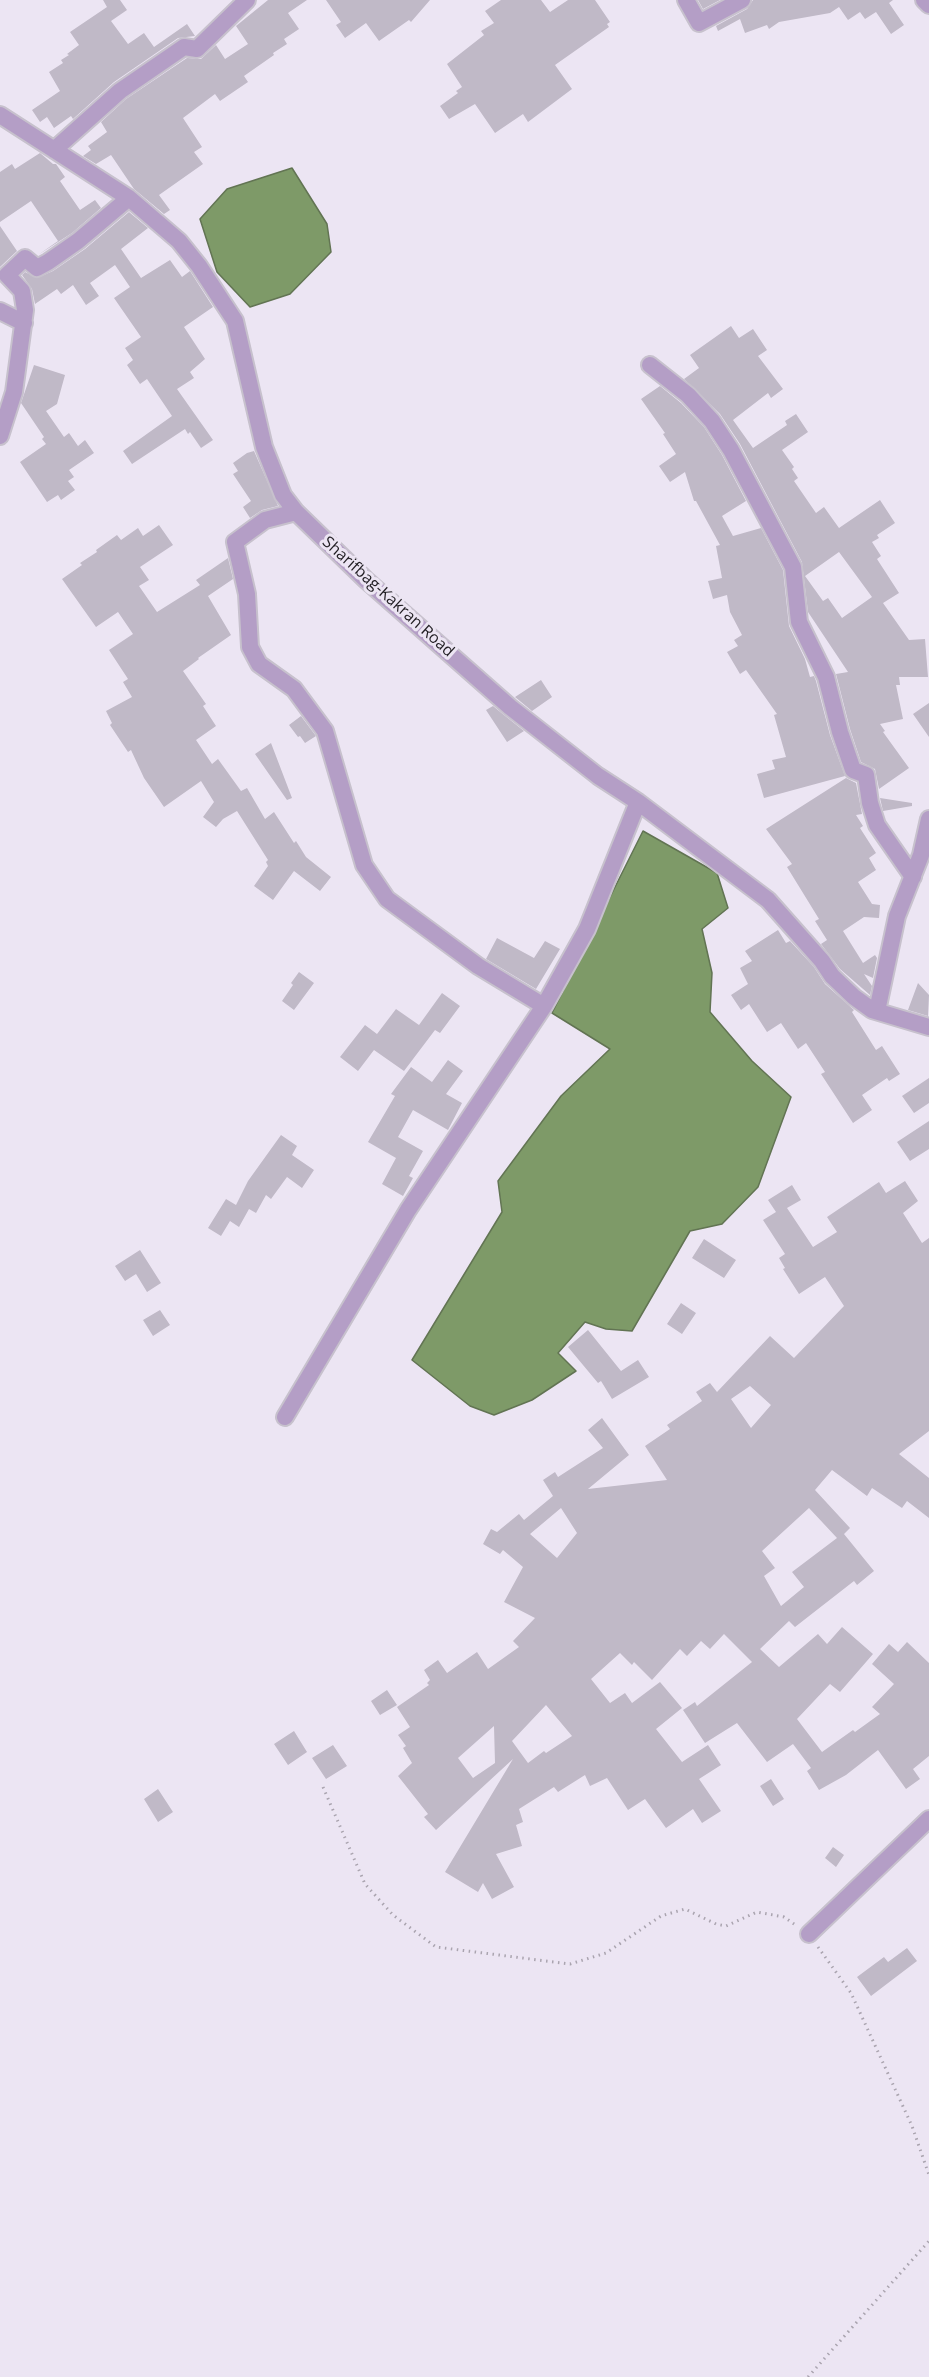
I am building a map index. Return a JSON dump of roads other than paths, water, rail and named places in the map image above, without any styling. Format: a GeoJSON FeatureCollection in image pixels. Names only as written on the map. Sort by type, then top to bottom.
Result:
{"type":"FeatureCollection","features":[{"type":"Feature","properties":{"kind":"street"},"geometry":{"type":"LineString","coordinates":[[54,150],[120,91],[184,47],[197,49],[247,0]]}},
{"type":"Feature","properties":{"kind":"street"},"geometry":{"type":"LineString","coordinates":[[686,0],[699,23],[742,0]]}},
{"type":"Feature","properties":{"kind":"street"},"geometry":{"type":"LineString","coordinates":[[924,0],[929,5]]}},
{"type":"Feature","properties":{"kind":"street","name":"Sharifbag-Kakran Road"},"geometry":{"type":"LineString","coordinates":[[0,116],[129,198],[179,241],[199,266],[235,321],[264,447],[283,495],[296,512],[366,580],[510,707],[598,776],[638,802],[768,900],[822,961],[832,976],[863,1004],[877,1011],[929,1027]]}},
{"type":"Feature","properties":{"kind":"street"},"geometry":{"type":"LineString","coordinates":[[0,436],[14,392],[25,310],[22,291],[7,275],[25,258],[37,268],[48,262],[78,241],[129,198]]}},
{"type":"Feature","properties":{"kind":"street"},"geometry":{"type":"LineString","coordinates":[[0,311],[24,323]]}},
{"type":"Feature","properties":{"kind":"street"},"geometry":{"type":"LineString","coordinates":[[650,365],[688,395],[712,421],[731,450],[793,567],[799,622],[826,677],[840,732],[853,770],[866,775],[870,803],[877,825],[913,877]]}},
{"type":"Feature","properties":{"kind":"street"},"geometry":{"type":"LineString","coordinates":[[296,512],[266,520],[235,542],[247,594],[250,647],[259,664],[294,689],[325,731],[364,865],[387,899],[478,966],[544,1006]]}},
{"type":"Feature","properties":{"kind":"street"},"geometry":{"type":"LineString","coordinates":[[285,1417],[408,1210],[544,1006],[587,929],[638,802]]}},
{"type":"Feature","properties":{"kind":"street"},"geometry":{"type":"LineString","coordinates":[[877,1011],[897,916],[913,877],[929,819]]}},
{"type":"Feature","properties":{"kind":"street"},"geometry":{"type":"LineString","coordinates":[[809,1934],[929,1819]]}}]}
